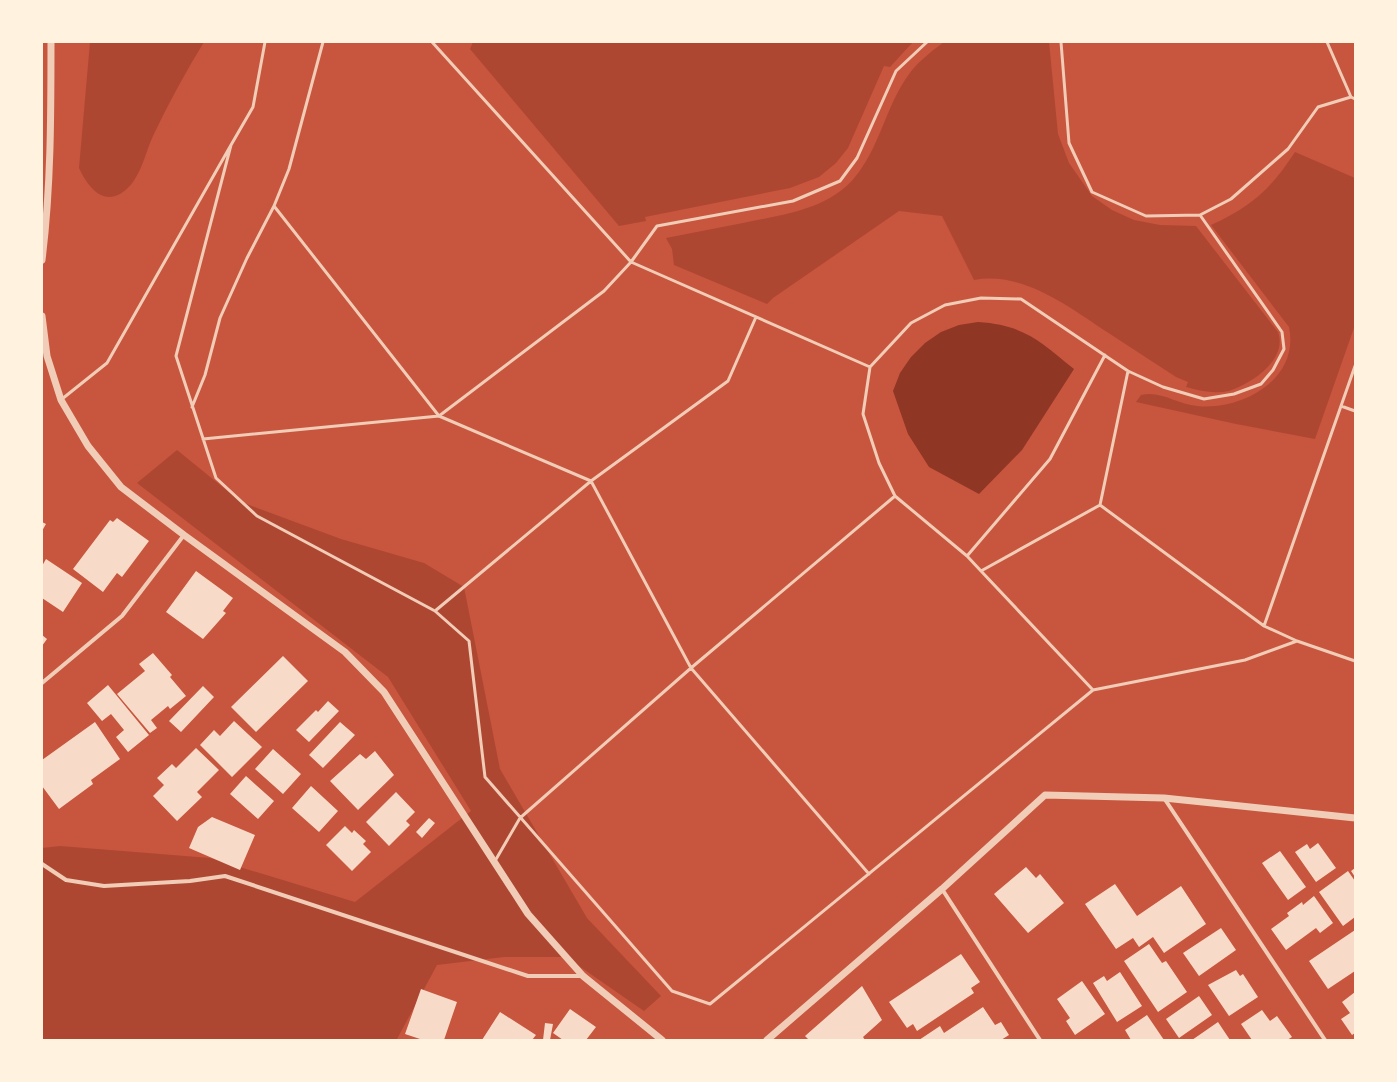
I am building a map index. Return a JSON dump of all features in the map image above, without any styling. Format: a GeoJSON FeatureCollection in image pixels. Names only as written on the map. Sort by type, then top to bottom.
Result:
{"type":"FeatureCollection","features":[{"type":"Feature","properties":{"kind":"street"},"geometry":{"type":"LineString","coordinates":[[42,260],[51,112],[51,42]]}},
{"type":"Feature","properties":{"kind":"street"},"geometry":{"type":"LineString","coordinates":[[42,316],[46,356],[61,400],[88,446],[121,487],[184,535],[345,652],[384,692],[528,914],[583,976],[662,1040]]}},
{"type":"Feature","properties":{"kind":"street"},"geometry":{"type":"LineString","coordinates":[[42,683],[122,616],[184,535]]}},
{"type":"Feature","properties":{"kind":"street"},"geometry":{"type":"LineString","coordinates":[[766,1040],[942,889],[1045,796],[1164,798],[1355,818]]}},
{"type":"Feature","properties":{"kind":"street"},"geometry":{"type":"LineString","coordinates":[[1164,798],[1325,1040]]}},
{"type":"Feature","properties":{"kind":"street"},"geometry":{"type":"LineString","coordinates":[[42,864],[66,880],[104,886],[190,881],[225,876],[528,976],[583,976]]}},
{"type":"Feature","properties":{"kind":"street"},"geometry":{"type":"LineString","coordinates":[[942,889],[1040,1040]]}},
{"type":"Feature","properties":{"kind":"lane"},"geometry":{"type":"LineString","coordinates":[[61,400],[107,363],[252,107],[265,42]]}},
{"type":"Feature","properties":{"kind":"lane"},"geometry":{"type":"LineString","coordinates":[[192,408],[205,375],[220,318],[247,258],[274,206],[289,169],[323,42]]}},
{"type":"Feature","properties":{"kind":"lane"},"geometry":{"type":"LineString","coordinates":[[432,42],[631,262],[870,367]]}},
{"type":"Feature","properties":{"kind":"lane"},"geometry":{"type":"LineString","coordinates":[[203,440],[439,416],[604,291],[631,262],[657,226],[793,201],[840,181],[858,158],[896,71],[927,42]]}},
{"type":"Feature","properties":{"kind":"lane"},"geometry":{"type":"LineString","coordinates":[[1061,42],[1069,142],[1092,192],[1146,216],[1200,215],[1231,199],[1288,149],[1318,107],[1351,97]]}},
{"type":"Feature","properties":{"kind":"lane"},"geometry":{"type":"LineString","coordinates":[[1327,42],[1351,97],[1355,99]]}},
{"type":"Feature","properties":{"kind":"lane"},"geometry":{"type":"LineString","coordinates":[[231,145],[176,356],[216,478],[257,516],[435,611],[470,641],[485,777],[672,991],[710,1004],[1093,690],[1245,660],[1297,641]]}},
{"type":"Feature","properties":{"kind":"lane"},"geometry":{"type":"LineString","coordinates":[[274,206],[439,416],[591,481],[691,668],[870,874]]}},
{"type":"Feature","properties":{"kind":"lane"},"geometry":{"type":"LineString","coordinates":[[1093,690],[967,556],[895,496],[879,463],[863,414],[870,367],[912,323],[945,305],[981,298],[1021,299],[1128,370],[1163,387],[1204,399],[1234,394],[1261,384],[1273,370],[1284,349],[1282,332],[1200,215]]}},
{"type":"Feature","properties":{"kind":"lane"},"geometry":{"type":"LineString","coordinates":[[435,611],[591,481],[728,382],[756,317]]}},
{"type":"Feature","properties":{"kind":"lane"},"geometry":{"type":"LineString","coordinates":[[967,556],[1050,459],[1105,355]]}},
{"type":"Feature","properties":{"kind":"lane"},"geometry":{"type":"LineString","coordinates":[[1264,626],[1355,366]]}},
{"type":"Feature","properties":{"kind":"lane"},"geometry":{"type":"LineString","coordinates":[[981,571],[1100,505],[1128,370]]}},
{"type":"Feature","properties":{"kind":"lane"},"geometry":{"type":"LineString","coordinates":[[1341,406],[1355,410]]}},
{"type":"Feature","properties":{"kind":"lane"},"geometry":{"type":"LineString","coordinates":[[494,863],[520,818],[691,668],[895,496]]}},
{"type":"Feature","properties":{"kind":"lane"},"geometry":{"type":"LineString","coordinates":[[1100,505],[1264,626],[1297,641],[1355,661]]}},
{"type":"Feature","properties":{"kind":"shaded area"},"geometry":{"type":"Polygon","coordinates":[[[90,42],[204,42],[183,77],[165,112],[132,184],[126,190],[113,197],[100,195],[95,191],[90,186],[79,168],[90,42]]]}},
{"type":"Feature","properties":{"kind":"shaded area"},"geometry":{"type":"Polygon","coordinates":[[[473,42],[913,42],[890,67],[884,66],[848,148],[836,163],[819,177],[790,188],[645,217],[646,221],[619,226],[470,49],[473,42]]]}},
{"type":"Feature","properties":{"kind":"shaded area"},"geometry":{"type":"Polygon","coordinates":[[[944,42],[1049,42],[1058,134],[1069,163],[1092,196],[1112,210],[1134,220],[1160,225],[1196,226],[1278,332],[1280,342],[1278,352],[1266,369],[1247,383],[1229,391],[1207,392],[1186,387],[1188,382],[1176,377],[1077,312],[1045,293],[1010,281],[992,279],[974,280],[942,216],[899,211],[773,298],[767,304],[674,265],[672,249],[666,238],[792,213],[808,208],[838,193],[850,182],[868,159],[893,102],[909,74],[923,59],[944,42]]]}},
{"type":"Feature","properties":{"kind":"shaded area"},"geometry":{"type":"Polygon","coordinates":[[[1295,152],[1355,178],[1355,325],[1315,439],[1236,424],[1136,402],[1141,395],[1155,394],[1182,403],[1197,406],[1214,406],[1232,403],[1249,397],[1264,388],[1277,376],[1286,362],[1290,346],[1289,327],[1211,225],[1238,211],[1259,196],[1286,165],[1295,152]]]}},
{"type":"Feature","properties":{"kind":"shaded area"},"geometry":{"type":"Polygon","coordinates":[[[978,322],[1008,327],[1020,331],[1051,350],[1074,369],[1022,450],[979,494],[929,467],[908,434],[893,391],[900,373],[911,357],[925,343],[941,332],[959,325],[978,322]]]}},
{"type":"Feature","properties":{"kind":"shaded area"},"geometry":{"type":"Polygon","coordinates":[[[177,450],[241,502],[341,539],[424,563],[464,587],[500,769],[587,918],[661,996],[644,1011],[566,957],[504,957],[437,965],[397,1039],[398,1040],[42,1040],[42,848],[60,846],[210,858],[355,902],[471,811],[388,677],[137,483],[177,450]]]}},
{"type":"Feature","properties":{"kind":"building"},"geometry":{"type":"Polygon","coordinates":[[[117,518],[149,541],[122,577],[117,573],[103,592],[73,569],[110,520],[113,522],[117,518]]]}},
{"type":"Feature","properties":{"kind":"building"},"geometry":{"type":"Polygon","coordinates":[[[42,522],[46,524],[42,531],[42,522]]]}},
{"type":"Feature","properties":{"kind":"building"},"geometry":{"type":"Polygon","coordinates":[[[46,559],[82,583],[63,612],[42,598],[42,566],[46,559]]]}},
{"type":"Feature","properties":{"kind":"building"},"geometry":{"type":"Polygon","coordinates":[[[196,571],[233,598],[223,611],[226,613],[203,639],[166,612],[196,571]]]}},
{"type":"Feature","properties":{"kind":"building"},"geometry":{"type":"Polygon","coordinates":[[[42,635],[47,639],[42,646],[42,635]]]}},
{"type":"Feature","properties":{"kind":"building"},"geometry":{"type":"Polygon","coordinates":[[[153,653],[172,675],[170,677],[186,696],[170,709],[168,706],[151,720],[157,728],[150,733],[117,694],[145,671],[139,664],[153,653]]]}},
{"type":"Feature","properties":{"kind":"building"},"geometry":{"type":"Polygon","coordinates":[[[283,656],[308,681],[256,732],[231,707],[283,656]]]}},
{"type":"Feature","properties":{"kind":"building"},"geometry":{"type":"Polygon","coordinates":[[[108,685],[149,735],[128,752],[116,737],[124,730],[111,714],[102,721],[87,703],[108,685]]]}},
{"type":"Feature","properties":{"kind":"building"},"geometry":{"type":"Polygon","coordinates":[[[203,686],[214,697],[181,732],[169,721],[203,686]]]}},
{"type":"Feature","properties":{"kind":"building"},"geometry":{"type":"Polygon","coordinates":[[[328,701],[339,711],[309,742],[296,730],[316,710],[318,712],[328,701]]]}},
{"type":"Feature","properties":{"kind":"building"},"geometry":{"type":"Polygon","coordinates":[[[234,721],[262,747],[232,777],[200,745],[214,730],[220,736],[234,721]]]}},
{"type":"Feature","properties":{"kind":"building"},"geometry":{"type":"Polygon","coordinates":[[[95,722],[120,759],[91,780],[93,784],[59,809],[42,786],[42,760],[95,722]]]}},
{"type":"Feature","properties":{"kind":"building"},"geometry":{"type":"Polygon","coordinates":[[[340,722],[355,735],[323,768],[309,755],[340,722]]]}},
{"type":"Feature","properties":{"kind":"building"},"geometry":{"type":"Polygon","coordinates":[[[196,748],[219,770],[197,792],[202,797],[177,821],[153,796],[164,785],[157,778],[172,764],[176,768],[196,748]]]}},
{"type":"Feature","properties":{"kind":"building"},"geometry":{"type":"Polygon","coordinates":[[[273,749],[301,774],[283,794],[255,769],[273,749]]]}},
{"type":"Feature","properties":{"kind":"building"},"geometry":{"type":"Polygon","coordinates":[[[375,751],[394,775],[358,810],[330,781],[360,754],[366,759],[375,751]]]}},
{"type":"Feature","properties":{"kind":"building"},"geometry":{"type":"Polygon","coordinates":[[[246,776],[274,801],[258,819],[230,794],[246,776]]]}},
{"type":"Feature","properties":{"kind":"building"},"geometry":{"type":"Polygon","coordinates":[[[311,786],[338,811],[319,832],[292,808],[311,786]]]}},
{"type":"Feature","properties":{"kind":"building"},"geometry":{"type":"Polygon","coordinates":[[[396,792],[415,812],[406,821],[410,825],[389,846],[366,822],[396,792]]]}},
{"type":"Feature","properties":{"kind":"building"},"geometry":{"type":"Polygon","coordinates":[[[212,817],[255,835],[240,870],[189,848],[198,827],[212,817]]]}},
{"type":"Feature","properties":{"kind":"building"},"geometry":{"type":"Polygon","coordinates":[[[429,818],[435,823],[422,838],[416,832],[429,818]]]}},
{"type":"Feature","properties":{"kind":"building"},"geometry":{"type":"Polygon","coordinates":[[[345,826],[352,833],[354,830],[366,841],[363,844],[371,852],[352,871],[326,845],[345,826]]]}},
{"type":"Feature","properties":{"kind":"building"},"geometry":{"type":"Polygon","coordinates":[[[1318,843],[1336,868],[1316,882],[1295,852],[1307,844],[1310,849],[1318,843]]]}},
{"type":"Feature","properties":{"kind":"building"},"geometry":{"type":"Polygon","coordinates":[[[1280,851],[1306,887],[1288,900],[1262,863],[1280,851]]]}},
{"type":"Feature","properties":{"kind":"building"},"geometry":{"type":"Polygon","coordinates":[[[1026,867],[1036,878],[1040,874],[1064,903],[1028,933],[994,894],[1026,867]]]}},
{"type":"Feature","properties":{"kind":"building"},"geometry":{"type":"Polygon","coordinates":[[[1355,868],[1355,877],[1351,871],[1355,868]]]}},
{"type":"Feature","properties":{"kind":"building"},"geometry":{"type":"Polygon","coordinates":[[[1348,871],[1355,881],[1355,917],[1343,926],[1319,892],[1348,871]]]}},
{"type":"Feature","properties":{"kind":"building"},"geometry":{"type":"Polygon","coordinates":[[[1115,884],[1137,916],[1181,886],[1206,924],[1164,953],[1153,937],[1139,947],[1133,938],[1116,949],[1085,904],[1115,884]]]}},
{"type":"Feature","properties":{"kind":"building"},"geometry":{"type":"Polygon","coordinates":[[[1314,896],[1333,923],[1320,933],[1316,928],[1286,950],[1271,929],[1289,916],[1287,913],[1302,902],[1303,905],[1314,896]]]}},
{"type":"Feature","properties":{"kind":"building"},"geometry":{"type":"Polygon","coordinates":[[[1221,928],[1236,950],[1199,976],[1183,953],[1221,928]]]}},
{"type":"Feature","properties":{"kind":"building"},"geometry":{"type":"Polygon","coordinates":[[[1355,930],[1355,971],[1328,989],[1309,961],[1355,930]]]}},
{"type":"Feature","properties":{"kind":"building"},"geometry":{"type":"Polygon","coordinates":[[[1149,944],[1162,963],[1166,961],[1187,992],[1158,1012],[1124,961],[1149,944]]]}},
{"type":"Feature","properties":{"kind":"building"},"geometry":{"type":"Polygon","coordinates":[[[961,954],[980,982],[971,988],[974,993],[917,1031],[913,1024],[907,1028],[889,1002],[961,954]]]}},
{"type":"Feature","properties":{"kind":"building"},"geometry":{"type":"Polygon","coordinates":[[[1236,970],[1240,976],[1243,974],[1258,997],[1229,1016],[1208,985],[1236,970]]]}},
{"type":"Feature","properties":{"kind":"building"},"geometry":{"type":"Polygon","coordinates":[[[1120,972],[1142,1006],[1117,1022],[1093,983],[1104,976],[1107,981],[1120,972]]]}},
{"type":"Feature","properties":{"kind":"building"},"geometry":{"type":"Polygon","coordinates":[[[1082,981],[1105,1014],[1075,1035],[1066,1021],[1070,1018],[1057,999],[1082,981]]]}},
{"type":"Feature","properties":{"kind":"building"},"geometry":{"type":"Polygon","coordinates":[[[862,986],[882,1020],[863,1037],[865,1040],[809,1040],[805,1036],[862,986]]]}},
{"type":"Feature","properties":{"kind":"building"},"geometry":{"type":"Polygon","coordinates":[[[421,989],[457,1002],[444,1040],[423,1040],[405,1034],[421,989]]]}},
{"type":"Feature","properties":{"kind":"building"},"geometry":{"type":"Polygon","coordinates":[[[1355,992],[1355,1033],[1352,1035],[1341,1019],[1350,1013],[1342,1002],[1355,992]]]}},
{"type":"Feature","properties":{"kind":"building"},"geometry":{"type":"Polygon","coordinates":[[[1199,996],[1212,1015],[1179,1038],[1166,1019],[1199,996]]]}},
{"type":"Feature","properties":{"kind":"building"},"geometry":{"type":"Polygon","coordinates":[[[983,1007],[995,1025],[1001,1022],[1009,1035],[1001,1040],[919,1040],[940,1026],[944,1033],[983,1007]]]}},
{"type":"Feature","properties":{"kind":"building"},"geometry":{"type":"Polygon","coordinates":[[[570,1009],[596,1027],[586,1040],[563,1040],[553,1033],[570,1009]]]}},
{"type":"Feature","properties":{"kind":"building"},"geometry":{"type":"Polygon","coordinates":[[[1262,1010],[1270,1021],[1277,1016],[1292,1037],[1287,1040],[1252,1040],[1241,1024],[1262,1010]]]}},
{"type":"Feature","properties":{"kind":"building"},"geometry":{"type":"Polygon","coordinates":[[[500,1012],[536,1035],[532,1040],[482,1040],[500,1012]]]}},
{"type":"Feature","properties":{"kind":"building"},"geometry":{"type":"Polygon","coordinates":[[[1147,1015],[1164,1040],[1131,1040],[1125,1030],[1147,1015]]]}},
{"type":"Feature","properties":{"kind":"building"},"geometry":{"type":"Polygon","coordinates":[[[1218,1022],[1230,1040],[1192,1040],[1218,1022]]]}},
{"type":"Feature","properties":{"kind":"building"},"geometry":{"type":"Polygon","coordinates":[[[545,1023],[553,1024],[550,1040],[543,1040],[545,1023]]]}}]}
